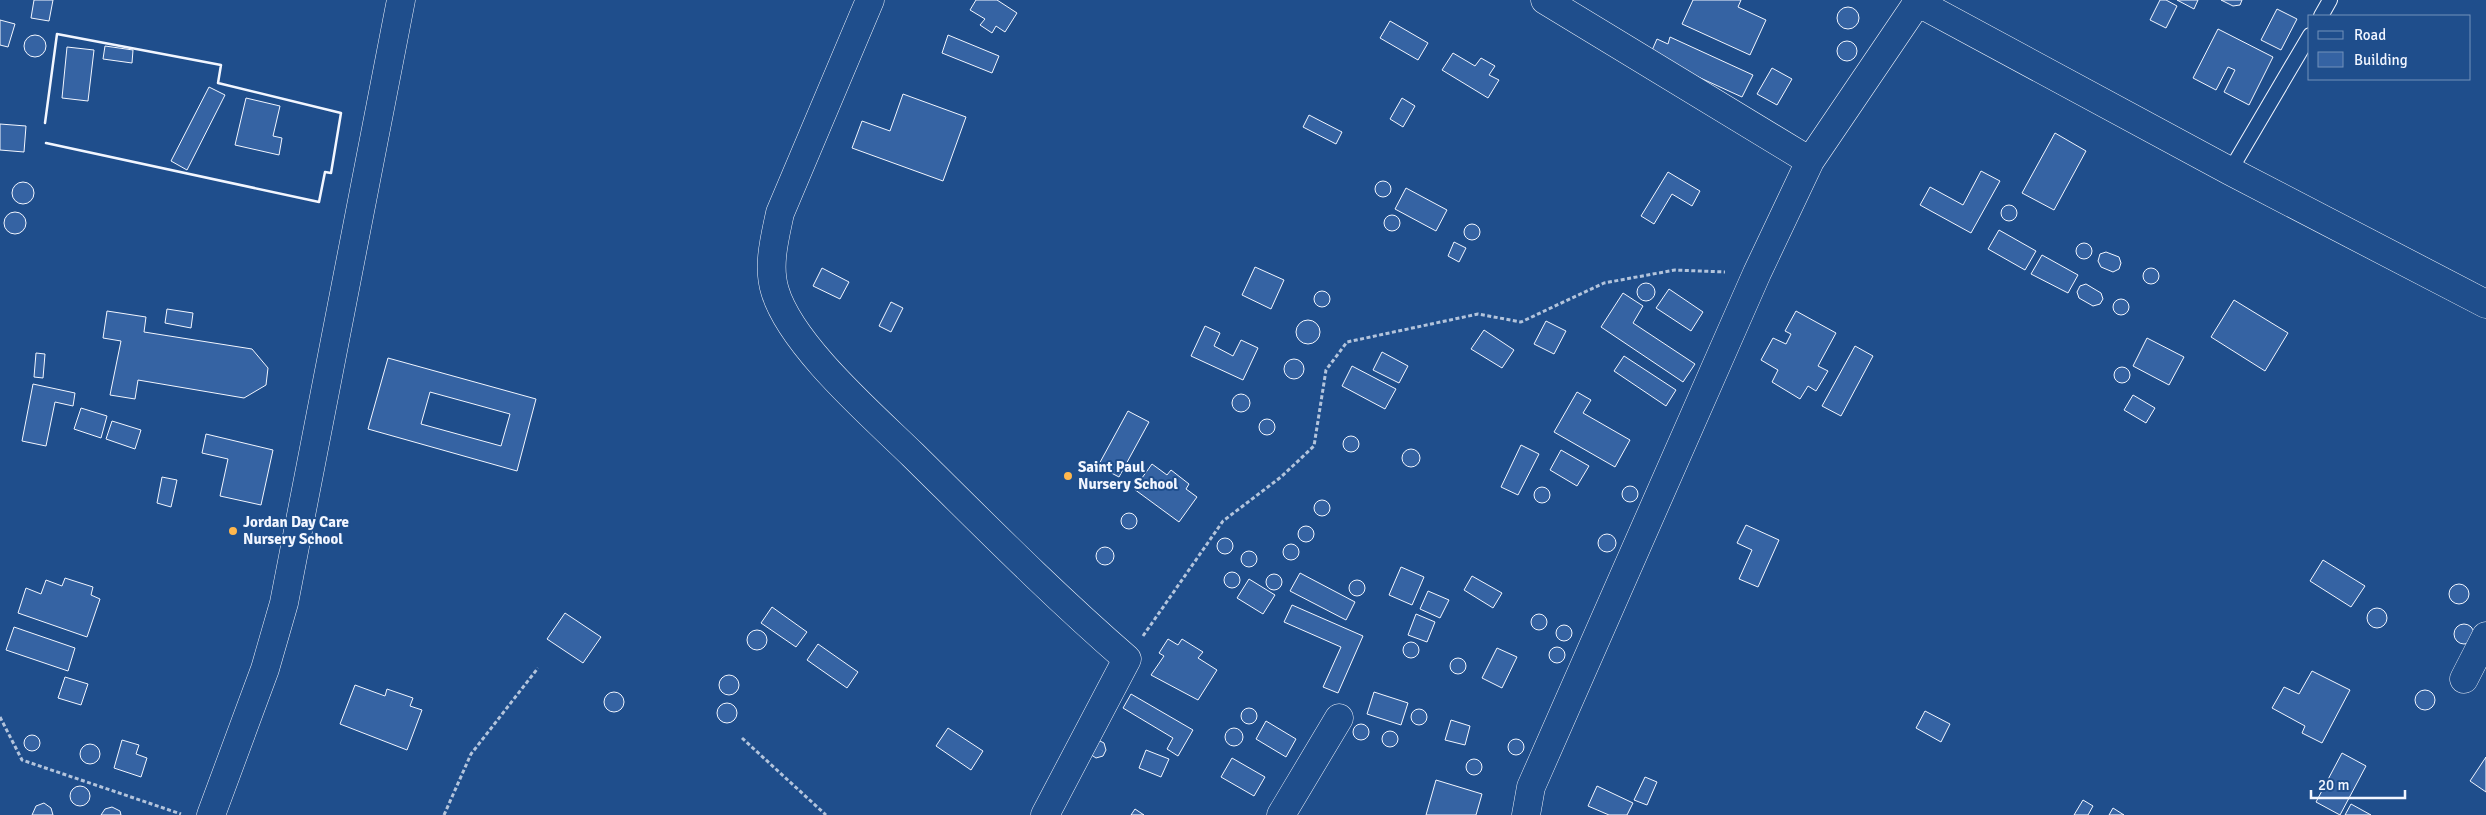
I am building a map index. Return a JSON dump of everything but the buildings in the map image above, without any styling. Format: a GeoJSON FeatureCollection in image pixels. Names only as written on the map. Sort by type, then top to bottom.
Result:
{"type":"FeatureCollection","features":[{"type":"Feature","properties":{"kind":"street"},"geometry":{"type":"LineString","coordinates":[[211,815],[265,669],[284,603],[401,0]]}},
{"type":"Feature","properties":{"kind":"street"},"geometry":{"type":"LineString","coordinates":[[870,0],[780,212],[772,250],[774,290],[786,319],[818,359],[1019,561],[1127,659],[1045,815]]}},
{"type":"Feature","properties":{"kind":"street"},"geometry":{"type":"LineString","coordinates":[[1545,0],[1810,162]]}},
{"type":"Feature","properties":{"kind":"street"},"geometry":{"type":"LineString","coordinates":[[1526,815],[1531,787],[1541,762],[1757,273],[1810,162],[1904,18],[1913,9],[1927,4],[2230,170],[2486,304]]}},
{"type":"Feature","properties":{"kind":"street"},"geometry":{"type":"LineString","coordinates":[[2464,679],[2486,636]]}},
{"type":"Feature","properties":{"kind":"street"},"geometry":{"type":"LineString","coordinates":[[1281,815],[1339,718]]}},
{"type":"Feature","properties":{"kind":"lane"},"geometry":{"type":"LineString","coordinates":[[2322,15],[2330,0]]}},
{"type":"Feature","properties":{"kind":"lane"},"geometry":{"type":"LineString","coordinates":[[2230,170],[2308,38]]}},
{"type":"Feature","properties":{"kind":"path"},"geometry":{"type":"LineString","coordinates":[[1127,659],[1223,521],[1281,477],[1314,446],[1326,370],[1347,342],[1478,314],[1522,322],[1604,283],[1675,270],[1757,273]]}},
{"type":"Feature","properties":{"kind":"path"},"geometry":{"type":"LineString","coordinates":[[444,815],[471,754],[538,668]]}},
{"type":"Feature","properties":{"kind":"path"},"geometry":{"type":"LineString","coordinates":[[0,717],[22,760],[184,815]]}},
{"type":"Feature","properties":{"kind":"path"},"geometry":{"type":"LineString","coordinates":[[742,738],[826,815]]}},
{"type":"Feature","properties":{"kind":"wall"},"geometry":{"type":"LineString","coordinates":[[45,123],[57,34],[221,65],[218,83],[341,113],[331,173],[325,172],[319,202],[46,143]]}},
{"type":"Feature","properties":{"kind":"place","name":"Saint Paul Nursery School"},"geometry":{"type":"Point","coordinates":[1068,476]}},
{"type":"Feature","properties":{"kind":"place","name":"Jordan Day Care Nursery School"},"geometry":{"type":"Point","coordinates":[233,531]}}]}
